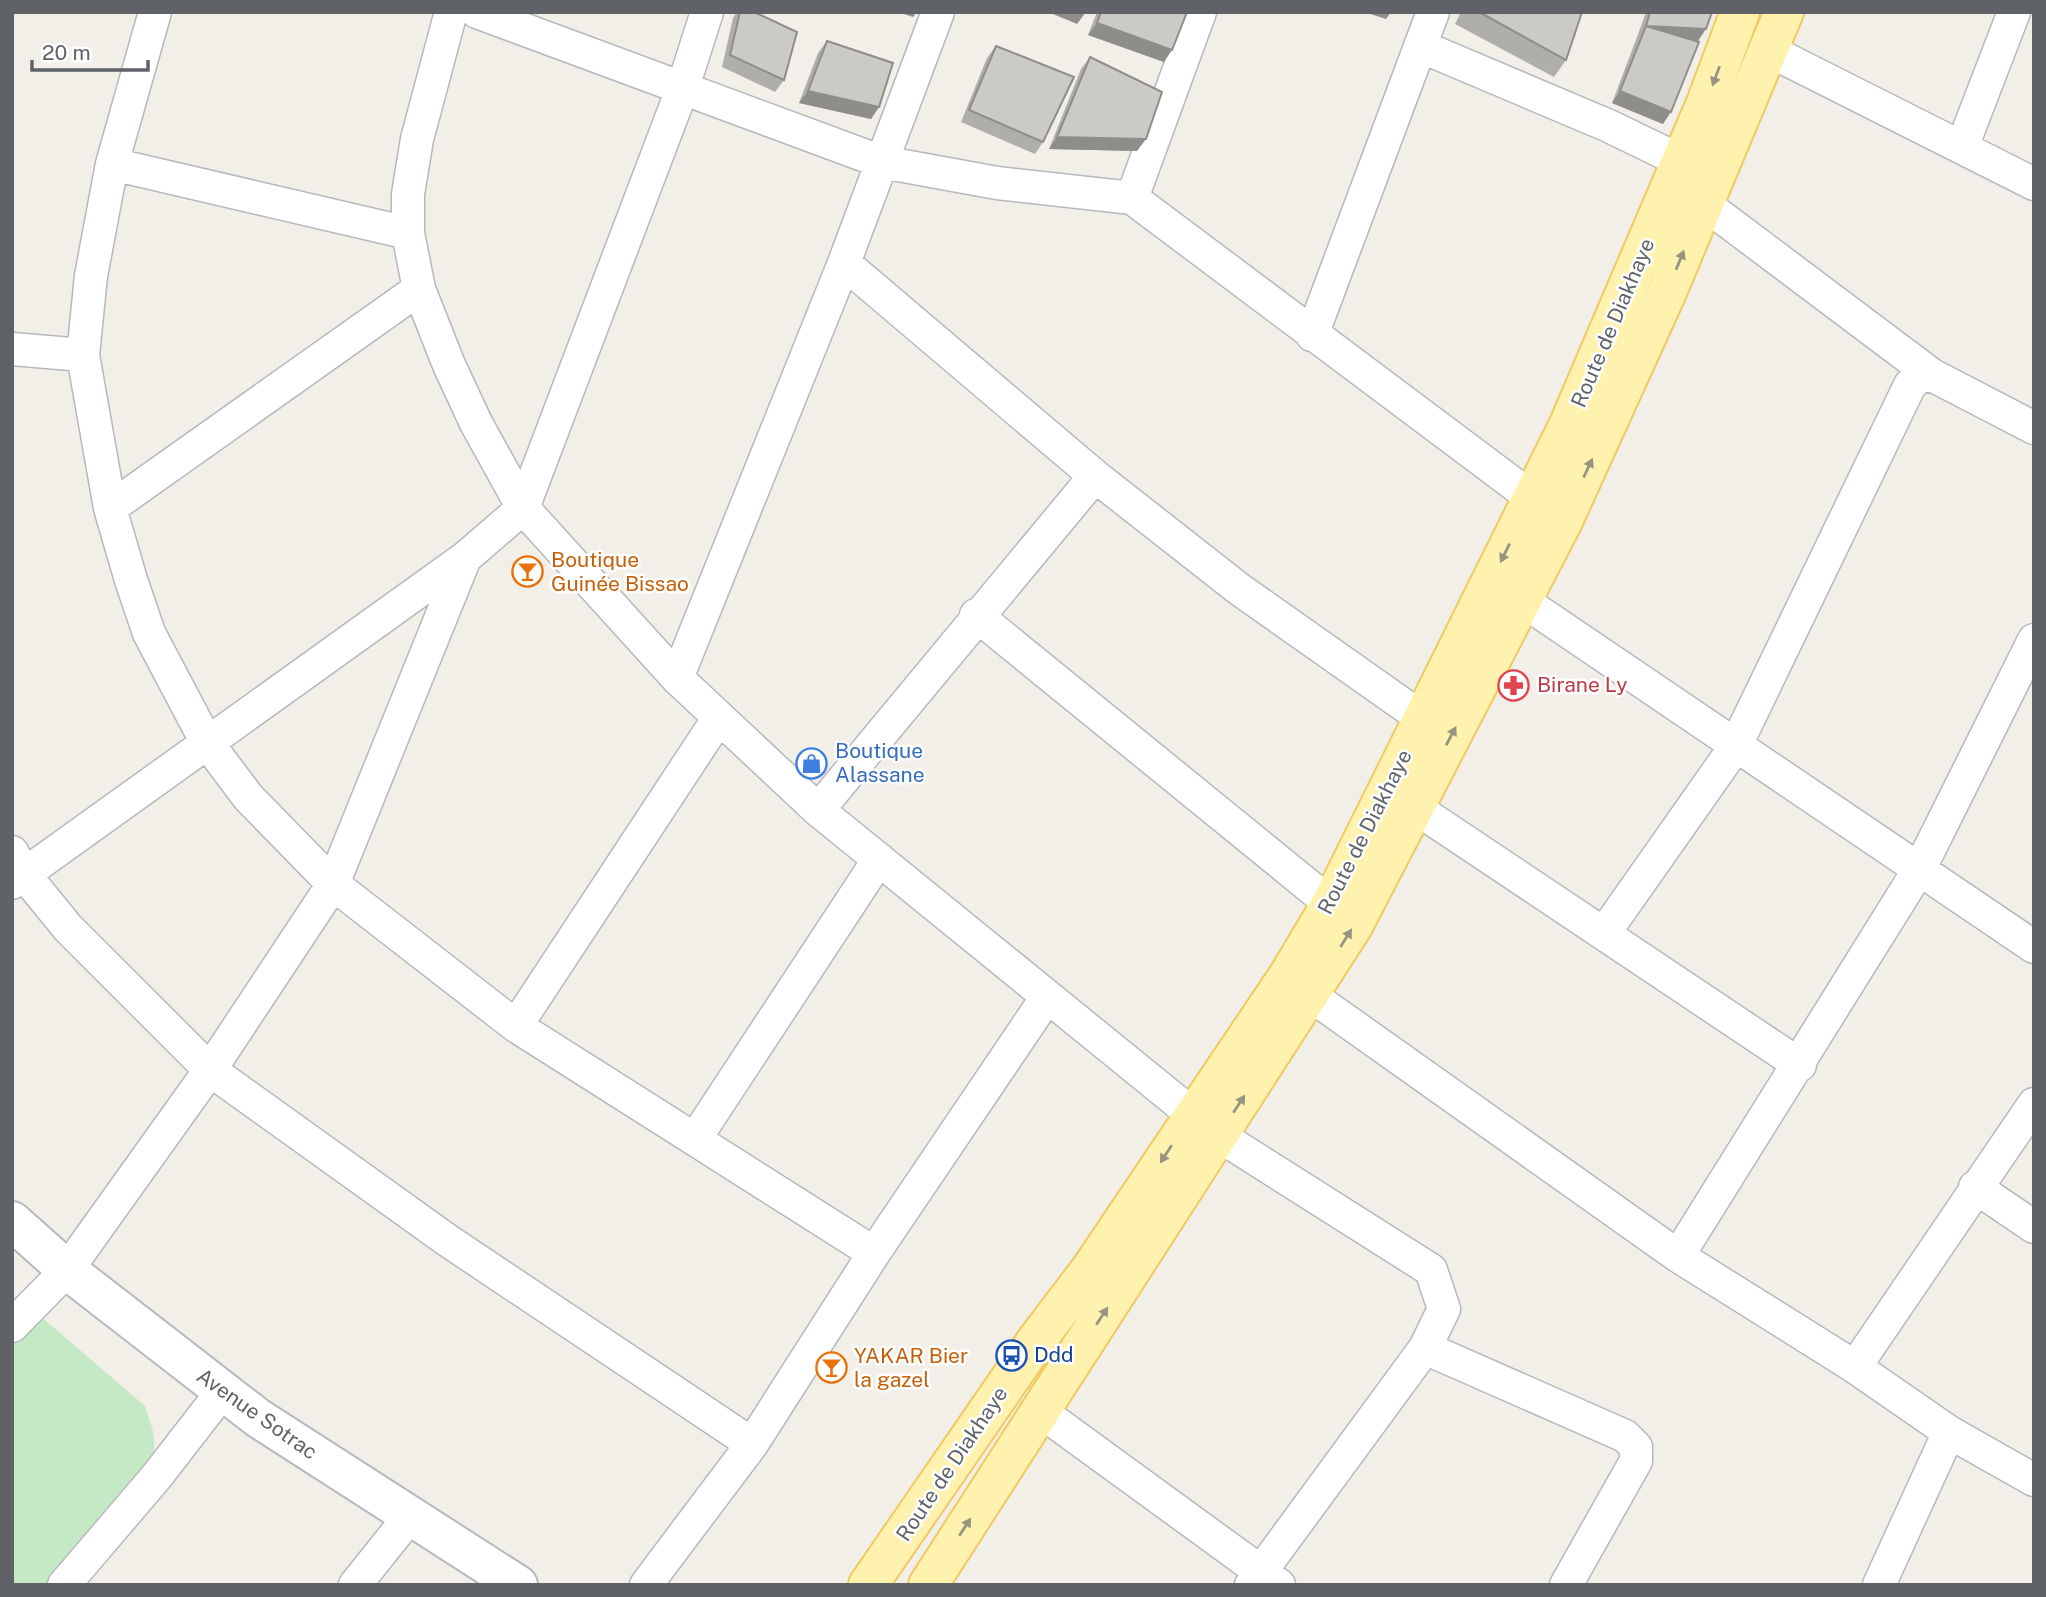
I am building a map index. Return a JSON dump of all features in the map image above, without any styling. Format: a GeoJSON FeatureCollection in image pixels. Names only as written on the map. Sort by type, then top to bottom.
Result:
{"type":"FeatureCollection","features":[{"type":"Feature","properties":{"kind":"main road","name":"Route de Diakhaye"},"geometry":{"type":"LineString","coordinates":[[928,1585],[1040,1411],[1205,1125],[1287,976],[1331,904],[1532,498],[1611,330],[1740,12]]}},
{"type":"Feature","properties":{"kind":"main road","name":"Route de Diakhaye"},"geometry":{"type":"LineString","coordinates":[[868,1585],[912,1525],[1036,1341],[1310,995],[1353,926],[1563,522],[1667,292],[1783,12]]}},
{"type":"Feature","properties":{"kind":"main road"},"geometry":{"type":"LineString","coordinates":[[848,1585],[912,1525]]}},
{"type":"Feature","properties":{"kind":"street"},"geometry":{"type":"LineString","coordinates":[[155,12],[112,164],[90,276],[83,355],[110,508],[149,633],[206,741],[248,797],[333,884],[516,1026],[874,1253]]}},
{"type":"Feature","properties":{"kind":"street"},"geometry":{"type":"LineString","coordinates":[[451,12],[417,139],[408,194],[408,233],[419,289],[476,423],[523,508],[677,678],[818,810],[1205,1125],[1430,1270],[1444,1309],[1425,1348],[1264,1580],[1040,1411]]}},
{"type":"Feature","properties":{"kind":"street"},"geometry":{"type":"LineString","coordinates":[[477,12],[882,162],[997,183],[1132,198],[1563,522]]}},
{"type":"Feature","properties":{"kind":"street"},"geometry":{"type":"LineString","coordinates":[[707,12],[683,87],[523,508],[465,558],[206,741],[16,869],[68,928],[210,1070],[447,1240],[752,1444]]}},
{"type":"Feature","properties":{"kind":"street"},"geometry":{"type":"LineString","coordinates":[[677,678],[844,263],[938,12]]}},
{"type":"Feature","properties":{"kind":"street"},"geometry":{"type":"LineString","coordinates":[[1132,198],[1200,12]]}},
{"type":"Feature","properties":{"kind":"street"},"geometry":{"type":"LineString","coordinates":[[1312,335],[1433,12]]}},
{"type":"Feature","properties":{"kind":"street"},"geometry":{"type":"LineString","coordinates":[[1962,148],[2014,12]]}},
{"type":"Feature","properties":{"kind":"street"},"geometry":{"type":"LineString","coordinates":[[1420,46],[1609,126],[1681,161]]}},
{"type":"Feature","properties":{"kind":"street"},"geometry":{"type":"LineString","coordinates":[[1768,50],[2034,184]]}},
{"type":"Feature","properties":{"kind":"street"},"geometry":{"type":"LineString","coordinates":[[112,164],[408,233]]}},
{"type":"Feature","properties":{"kind":"street"},"geometry":{"type":"LineString","coordinates":[[1703,203],[1932,375],[2034,428]]}},
{"type":"Feature","properties":{"kind":"street"},"geometry":{"type":"LineString","coordinates":[[844,263],[1095,476],[1239,589],[1422,718]]}},
{"type":"Feature","properties":{"kind":"street"},"geometry":{"type":"LineString","coordinates":[[110,508],[419,289]]}},
{"type":"Feature","properties":{"kind":"street"},"geometry":{"type":"LineString","coordinates":[[12,349],[83,355]]}},
{"type":"Feature","properties":{"kind":"street"},"geometry":{"type":"LineString","coordinates":[[1605,932],[1735,747],[1910,385],[1919,377],[1932,375]]}},
{"type":"Feature","properties":{"kind":"street"},"geometry":{"type":"LineString","coordinates":[[818,810],[976,615],[1095,476]]}},
{"type":"Feature","properties":{"kind":"street"},"geometry":{"type":"LineString","coordinates":[[12,1326],[67,1269],[210,1070],[333,884],[465,558]]}},
{"type":"Feature","properties":{"kind":"street"},"geometry":{"type":"LineString","coordinates":[[1523,601],[2034,947]]}},
{"type":"Feature","properties":{"kind":"street"},"geometry":{"type":"LineString","coordinates":[[976,615],[1331,904]]}},
{"type":"Feature","properties":{"kind":"street"},"geometry":{"type":"LineString","coordinates":[[1678,1256],[1800,1065],[1920,869],[2025,686],[2034,640]]}},
{"type":"Feature","properties":{"kind":"street"},"geometry":{"type":"LineString","coordinates":[[516,1026],[718,719]]}},
{"type":"Feature","properties":{"kind":"street"},"geometry":{"type":"LineString","coordinates":[[1413,807],[1605,932],[1800,1065]]}},
{"type":"Feature","properties":{"kind":"street"},"geometry":{"type":"LineString","coordinates":[[695,1139],[879,859]]}},
{"type":"Feature","properties":{"kind":"street"},"geometry":{"type":"LineString","coordinates":[[1310,995],[1678,1256],[1855,1367],[1949,1432],[2034,1480]]}},
{"type":"Feature","properties":{"kind":"street"},"geometry":{"type":"LineString","coordinates":[[646,1585],[752,1444],[874,1253],[1048,997]]}},
{"type":"Feature","properties":{"kind":"street"},"geometry":{"type":"LineString","coordinates":[[1855,1367],[2034,1104]]}},
{"type":"Feature","properties":{"kind":"street"},"geometry":{"type":"LineString","coordinates":[[1975,1187],[2034,1227]]}},
{"type":"Feature","properties":{"kind":"street","name":"Avenue Sotrac"},"geometry":{"type":"LineString","coordinates":[[12,1221],[67,1269],[222,1392],[518,1585]]}},
{"type":"Feature","properties":{"kind":"street"},"geometry":{"type":"LineString","coordinates":[[1425,1348],[1625,1436],[1636,1447],[1636,1461],[1566,1585]]}},
{"type":"Feature","properties":{"kind":"street"},"geometry":{"type":"LineString","coordinates":[[64,1585],[157,1476],[222,1392]]}},
{"type":"Feature","properties":{"kind":"street"},"geometry":{"type":"LineString","coordinates":[[1879,1585],[1949,1432]]}},
{"type":"Feature","properties":{"kind":"street"},"geometry":{"type":"LineString","coordinates":[[355,1585],[411,1516]]}},
{"type":"Feature","properties":{"kind":"green space"},"geometry":{"type":"Polygon","coordinates":[[[24,1302],[145,1406],[154,1435],[151,1465],[58,1585],[12,1585],[12,1312],[24,1302]]]}},
{"type":"Feature","properties":{"kind":"building"},"geometry":{"type":"Polygon","coordinates":[[[740,12],[754,12],[797,32],[784,80],[730,55],[740,12]]]}},
{"type":"Feature","properties":{"kind":"building"},"geometry":{"type":"Polygon","coordinates":[[[1101,12],[1187,12],[1172,50],[1097,23],[1101,12]]]}},
{"type":"Feature","properties":{"kind":"building"},"geometry":{"type":"Polygon","coordinates":[[[1479,12],[1582,12],[1566,60],[1479,12]]]}},
{"type":"Feature","properties":{"kind":"building"},"geometry":{"type":"Polygon","coordinates":[[[1650,12],[1712,12],[1706,29],[1646,26],[1650,12]]]}},
{"type":"Feature","properties":{"kind":"building"},"geometry":{"type":"Polygon","coordinates":[[[1646,26],[1699,42],[1671,112],[1620,91],[1646,26]]]}},
{"type":"Feature","properties":{"kind":"building"},"geometry":{"type":"Polygon","coordinates":[[[827,41],[893,63],[879,107],[808,91],[827,41]]]}},
{"type":"Feature","properties":{"kind":"building"},"geometry":{"type":"Polygon","coordinates":[[[996,46],[1074,77],[1043,142],[969,110],[996,46]]]}},
{"type":"Feature","properties":{"kind":"building"},"geometry":{"type":"Polygon","coordinates":[[[1090,57],[1162,92],[1146,139],[1057,137],[1090,57]]]}},
{"type":"Feature","properties":{"kind":"place","name":"Boutique Guinée Bissao"},"geometry":{"type":"Point","coordinates":[528,572]}},
{"type":"Feature","properties":{"kind":"place","name":"Birane Ly"},"geometry":{"type":"Point","coordinates":[1514,685]}},
{"type":"Feature","properties":{"kind":"place","name":"Boutique Alassane"},"geometry":{"type":"Point","coordinates":[812,763]}},
{"type":"Feature","properties":{"kind":"place","name":"Ddd"},"geometry":{"type":"Point","coordinates":[1011,1355]}},
{"type":"Feature","properties":{"kind":"place","name":"YAKAR Bier la gazel"},"geometry":{"type":"Point","coordinates":[831,1368]}}]}
